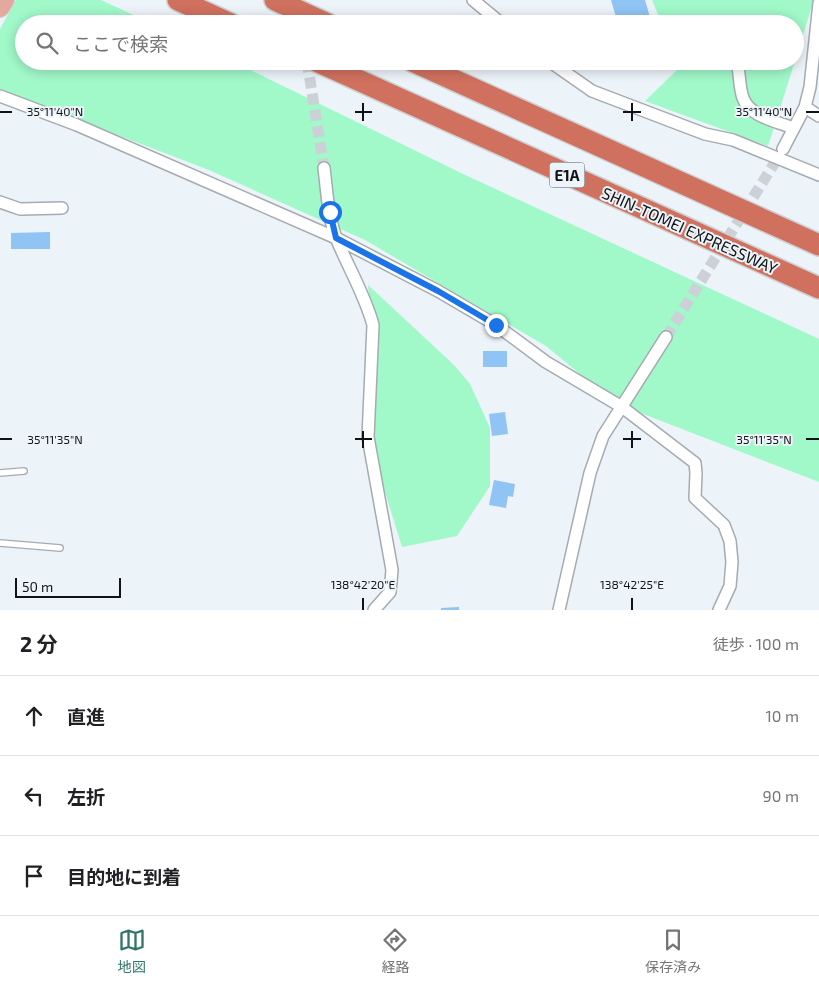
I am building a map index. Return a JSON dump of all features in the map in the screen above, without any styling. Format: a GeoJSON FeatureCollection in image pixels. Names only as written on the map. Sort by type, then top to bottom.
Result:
{"type":"FeatureCollection","features":[{"type":"Feature","properties":{"kind":"highway"},"geometry":{"type":"LineString","coordinates":[[178,0],[211,15]]}},
{"type":"Feature","properties":{"kind":"highway"},"geometry":{"type":"LineString","coordinates":[[275,0],[308,15]]}},
{"type":"Feature","properties":{"kind":"highway","name":"SHIN-TOMEI EXPRESSWAY"},"geometry":{"type":"LineString","coordinates":[[336,70],[819,288]]}},
{"type":"Feature","properties":{"kind":"highway","name":"E1A"},"geometry":{"type":"LineString","coordinates":[[432,70],[819,245]]}},
{"type":"Feature","properties":{"kind":"main road"},"geometry":{"type":"LineString","coordinates":[[0,8],[5,0]]}},
{"type":"Feature","properties":{"kind":"street"},"geometry":{"type":"LineString","coordinates":[[473,0],[491,15]]}},
{"type":"Feature","properties":{"kind":"street"},"geometry":{"type":"LineString","coordinates":[[783,149],[805,107],[810,87],[819,3]]}},
{"type":"Feature","properties":{"kind":"street"},"geometry":{"type":"LineString","coordinates":[[562,70],[592,91],[705,134],[733,140],[819,175]]}},
{"type":"Feature","properties":{"kind":"street"},"geometry":{"type":"LineString","coordinates":[[739,70],[743,98],[751,111],[793,128]]}},
{"type":"Feature","properties":{"kind":"street"},"geometry":{"type":"LineString","coordinates":[[0,96],[86,129],[336,238],[438,291],[496,325],[546,362],[622,407],[694,463],[696,473],[695,498],[724,525],[730,541],[732,562],[730,586],[719,610]]}},
{"type":"Feature","properties":{"kind":"street"},"geometry":{"type":"LineString","coordinates":[[805,107],[819,116]]}},
{"type":"Feature","properties":{"kind":"street"},"geometry":{"type":"LineString","coordinates":[[324,168],[330,212],[336,238],[368,307],[374,325],[368,437],[392,570],[390,592],[374,610]]}},
{"type":"Feature","properties":{"kind":"street"},"geometry":{"type":"LineString","coordinates":[[0,202],[20,209],[62,208]]}},
{"type":"Feature","properties":{"kind":"street"},"geometry":{"type":"LineString","coordinates":[[559,610],[590,473],[603,436],[666,337]]}},
{"type":"Feature","properties":{"kind":"lane"},"geometry":{"type":"LineString","coordinates":[[0,473],[24,471]]}},
{"type":"Feature","properties":{"kind":"lane"},"geometry":{"type":"LineString","coordinates":[[0,543],[60,548]]}},
{"type":"Feature","properties":{"kind":"green space"},"geometry":{"type":"Polygon","coordinates":[[[16,0],[101,0],[134,15],[15,15],[15,70],[250,70],[459,172],[819,339],[819,482],[615,403],[546,346],[365,240],[209,170],[0,90],[0,29],[16,0]]]}},
{"type":"Feature","properties":{"kind":"green space"},"geometry":{"type":"Polygon","coordinates":[[[652,0],[814,0],[804,32],[804,15],[658,15],[652,0]]]}},
{"type":"Feature","properties":{"kind":"green space"},"geometry":{"type":"Polygon","coordinates":[[[677,70],[792,70],[768,146],[645,101],[677,70]]]}},
{"type":"Feature","properties":{"kind":"green space"},"geometry":{"type":"Polygon","coordinates":[[[368,285],[454,365],[470,384],[490,428],[490,486],[457,536],[402,547],[368,437],[373,351],[368,285]]]}},
{"type":"Feature","properties":{"kind":"building"},"geometry":{"type":"Polygon","coordinates":[[[611,0],[645,0],[649,15],[615,15],[611,0]]]}},
{"type":"Feature","properties":{"kind":"building"},"geometry":{"type":"Polygon","coordinates":[[[50,232],[50,249],[11,249],[11,233],[50,232]]]}},
{"type":"Feature","properties":{"kind":"building"},"geometry":{"type":"Polygon","coordinates":[[[483,351],[507,351],[507,367],[483,367],[483,351]]]}},
{"type":"Feature","properties":{"kind":"building"},"geometry":{"type":"Polygon","coordinates":[[[505,412],[508,434],[492,436],[489,414],[505,412]]]}},
{"type":"Feature","properties":{"kind":"building"},"geometry":{"type":"Polygon","coordinates":[[[494,480],[515,484],[513,497],[508,496],[506,508],[489,505],[494,480]]]}},
{"type":"Feature","properties":{"kind":"building"},"geometry":{"type":"Polygon","coordinates":[[[459,607],[459,610],[441,610],[441,608],[459,607]]]}},
{"type":"Feature","properties":{"kind":"tunnel"},"geometry":{"type":"LineString","coordinates":[[308,70],[324,168]]}},
{"type":"Feature","properties":{"kind":"tunnel"},"geometry":{"type":"LineString","coordinates":[[666,337],[782,151]]}},
{"type":"Feature","properties":{"kind":"route"},"geometry":{"type":"LineString","coordinates":[[330,212],[336,238],[438,291],[496,325]]}}]}
